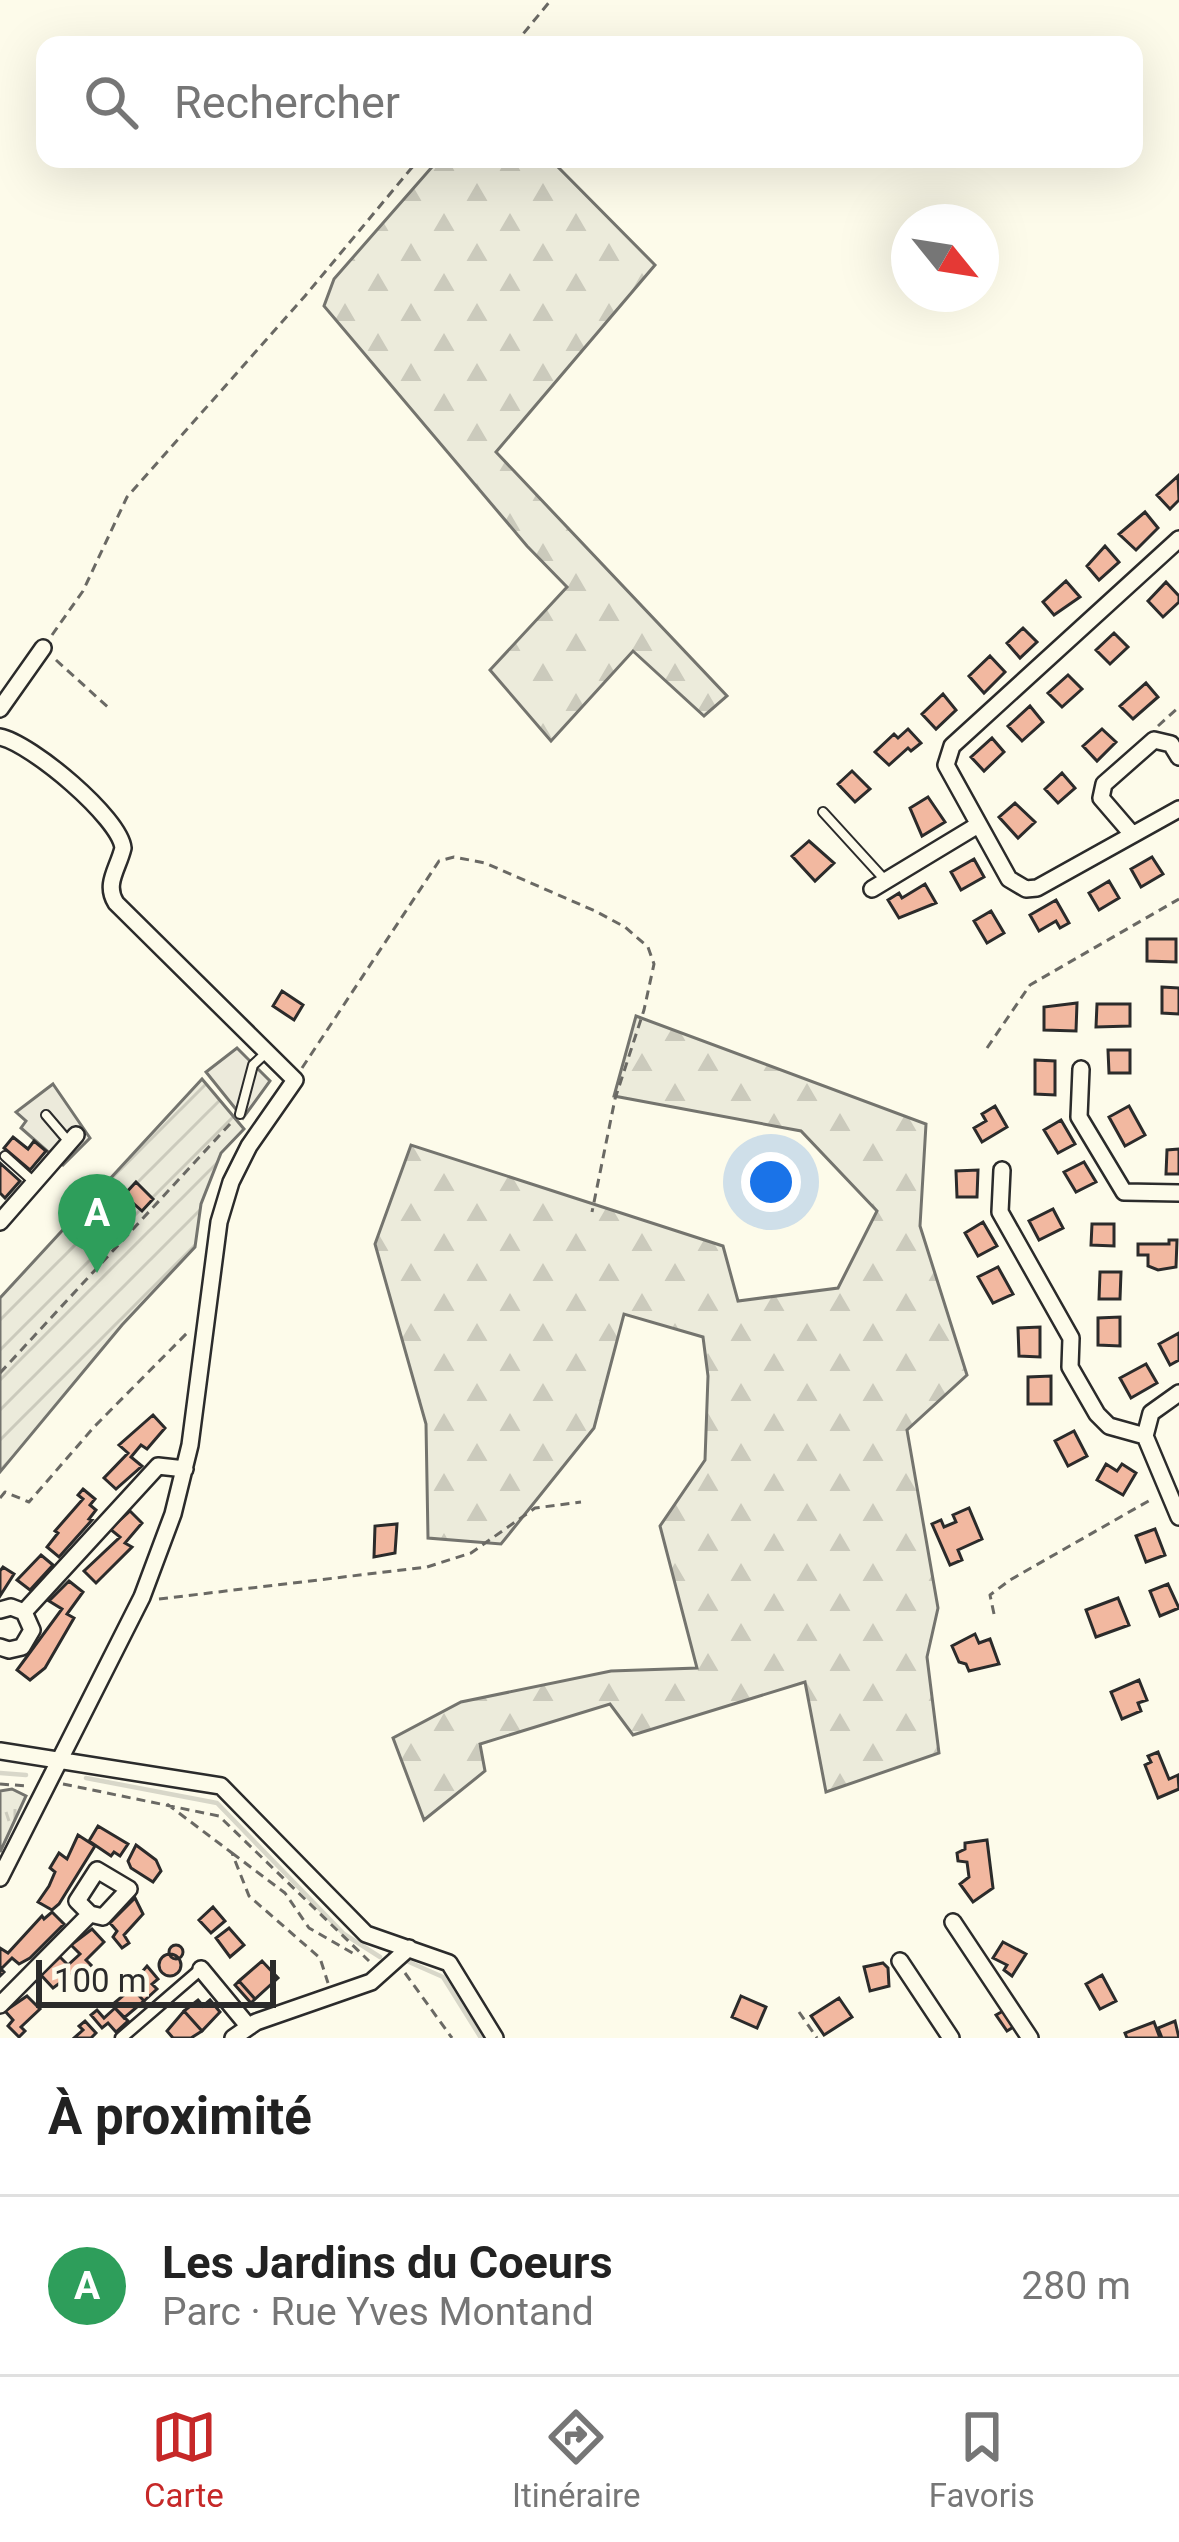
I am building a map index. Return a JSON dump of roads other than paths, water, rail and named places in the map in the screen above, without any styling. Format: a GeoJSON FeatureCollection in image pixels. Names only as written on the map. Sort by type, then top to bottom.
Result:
{"type":"FeatureCollection","features":[{"type":"Feature","properties":{"kind":"street"},"geometry":{"type":"LineString","coordinates":[[1179,539],[952,746],[946,765],[1009,879],[1027,889],[1179,809]]}},
{"type":"Feature","properties":{"kind":"street"},"geometry":{"type":"LineString","coordinates":[[0,709],[43,648]]}},
{"type":"Feature","properties":{"kind":"street"},"geometry":{"type":"LineString","coordinates":[[0,737],[27,747],[116,827],[123,848],[111,880],[110,893],[116,904],[295,1080],[230,1182],[219,1222],[185,1469],[173,1514],[139,1601],[0,1878]]}},
{"type":"Feature","properties":{"kind":"street"},"geometry":{"type":"LineString","coordinates":[[1132,834],[1101,798],[1104,784],[1154,740],[1171,744],[1179,757]]}},
{"type":"Feature","properties":{"kind":"street"},"geometry":{"type":"LineString","coordinates":[[879,885],[978,825]]}},
{"type":"Feature","properties":{"kind":"street"},"geometry":{"type":"LineString","coordinates":[[1081,1069],[1079,1117],[1124,1192],[1179,1192]]}},
{"type":"Feature","properties":{"kind":"street"},"geometry":{"type":"LineString","coordinates":[[0,1222],[73,1139]]}},
{"type":"Feature","properties":{"kind":"street"},"geometry":{"type":"LineString","coordinates":[[1002,1170],[1000,1212],[1071,1338],[1070,1366],[1109,1426],[1145,1436]]}},
{"type":"Feature","properties":{"kind":"street"},"geometry":{"type":"LineString","coordinates":[[1179,1393],[1150,1413],[1145,1436],[1174,1487],[1179,1517]]}},
{"type":"Feature","properties":{"kind":"street"},"geometry":{"type":"LineString","coordinates":[[24,1612],[158,1466],[185,1469]]}},
{"type":"Feature","properties":{"kind":"street"},"geometry":{"type":"LineString","coordinates":[[0,1610],[10,1607],[24,1612],[32,1623],[27,1643],[16,1650],[0,1647]]}},
{"type":"Feature","properties":{"kind":"street"},"geometry":{"type":"LineString","coordinates":[[0,1751],[221,1786],[358,1927],[376,1939],[449,1963],[496,2038]]}},
{"type":"Feature","properties":{"kind":"street"},"geometry":{"type":"LineString","coordinates":[[0,2005],[89,1914]]}},
{"type":"Feature","properties":{"kind":"street"},"geometry":{"type":"LineString","coordinates":[[953,1922],[1030,2038]]}},
{"type":"Feature","properties":{"kind":"street"},"geometry":{"type":"LineString","coordinates":[[233,2038],[249,2026],[371,1982],[409,1948]]}},
{"type":"Feature","properties":{"kind":"street"},"geometry":{"type":"LineString","coordinates":[[900,1961],[950,2038]]}},
{"type":"Feature","properties":{"kind":"street"},"geometry":{"type":"LineString","coordinates":[[121,2038],[201,1969],[249,2026]]}},
{"type":"Feature","properties":{"kind":"lane"},"geometry":{"type":"LineString","coordinates":[[824,812],[879,885]]}},
{"type":"Feature","properties":{"kind":"lane"},"geometry":{"type":"LineString","coordinates":[[240,1114],[254,1065],[268,1051]]}},
{"type":"Feature","properties":{"kind":"lane"},"geometry":{"type":"LineString","coordinates":[[46,1115],[73,1139]]}},
{"type":"Feature","properties":{"kind":"lane"},"geometry":{"type":"LineString","coordinates":[[5,1156],[35,1183]]}},
{"type":"Feature","properties":{"kind":"waterway"},"geometry":{"type":"LineString","coordinates":[[0,1773],[26,1775]]}},
{"type":"Feature","properties":{"kind":"waterway"},"geometry":{"type":"LineString","coordinates":[[86,1778],[217,1803],[344,1934],[380,1957]]}},
{"type":"Feature","properties":{"kind":"waterway"},"geometry":{"type":"LineString","coordinates":[[409,1962],[443,1977],[481,2038]]}},
{"type":"Feature","properties":{"kind":"place","name":"Les Jardins du Coeurs"},"geometry":{"type":"Point","coordinates":[97,1273]}}]}
